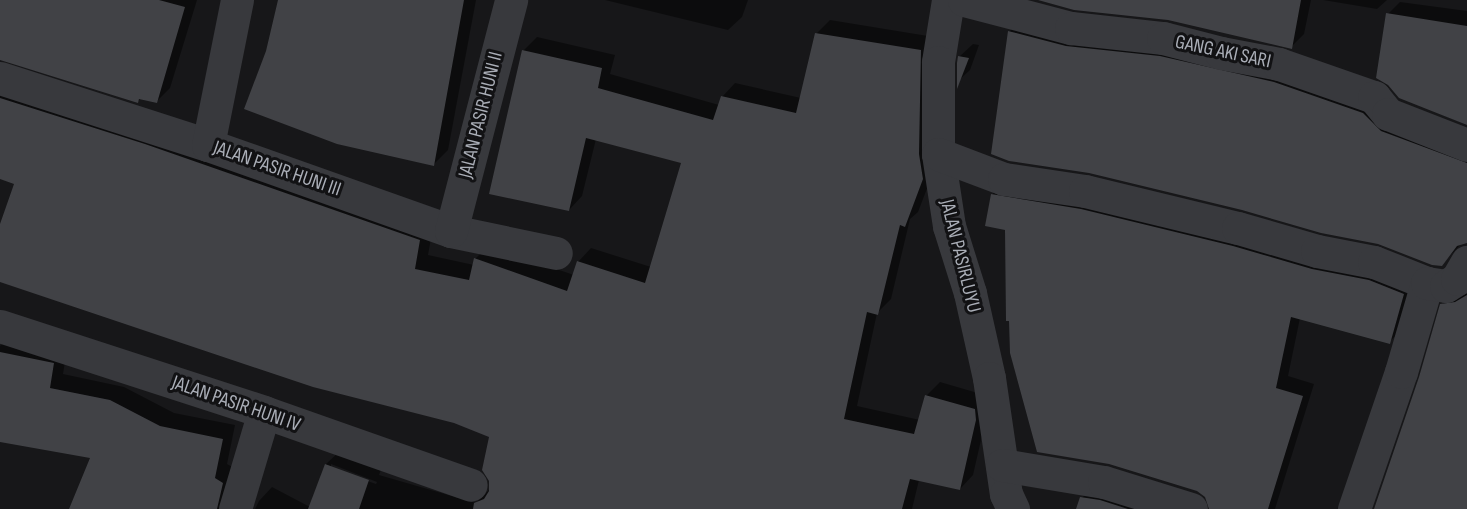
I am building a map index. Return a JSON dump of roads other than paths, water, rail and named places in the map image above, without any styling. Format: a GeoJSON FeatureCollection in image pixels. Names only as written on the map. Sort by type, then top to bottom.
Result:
{"type":"FeatureCollection","features":[{"type":"Feature","properties":{"kind":"street"},"geometry":{"type":"LineString","coordinates":[[208,145],[237,0]]}},
{"type":"Feature","properties":{"kind":"street","name":"JALAN PASIR HUNI II"},"geometry":{"type":"LineString","coordinates":[[451,231],[511,0]]}},
{"type":"Feature","properties":{"kind":"street","name":"JALAN PASIRLUYU"},"geometry":{"type":"LineString","coordinates":[[948,0],[938,62],[938,154],[949,226],[970,293],[989,378],[1006,494],[1013,509]]}},
{"type":"Feature","properties":{"kind":"street","name":"GANG AKI SARI"},"geometry":{"type":"LineString","coordinates":[[964,0],[1071,28],[1163,38],[1231,56],[1279,64],[1374,97],[1388,114],[1467,145]]}},
{"type":"Feature","properties":{"kind":"street","name":"JALAN PASIR HUNI III"},"geometry":{"type":"LineString","coordinates":[[0,78],[208,145],[451,231],[556,253]]}},
{"type":"Feature","properties":{"kind":"street"},"geometry":{"type":"LineString","coordinates":[[938,154],[1004,179],[1085,191],[1238,228],[1317,251],[1374,262],[1427,283],[1446,286],[1456,279],[1467,262]]}},
{"type":"Feature","properties":{"kind":"street"},"geometry":{"type":"LineString","coordinates":[[1353,509],[1401,372],[1427,283]]}},
{"type":"Feature","properties":{"kind":"street","name":"JALAN PASIR HUNI IV"},"geometry":{"type":"LineString","coordinates":[[0,326],[264,412],[471,485]]}},
{"type":"Feature","properties":{"kind":"street"},"geometry":{"type":"LineString","coordinates":[[235,509],[264,412]]}},
{"type":"Feature","properties":{"kind":"street"},"geometry":{"type":"LineString","coordinates":[[1002,465],[1104,482],[1191,509]]}}]}
